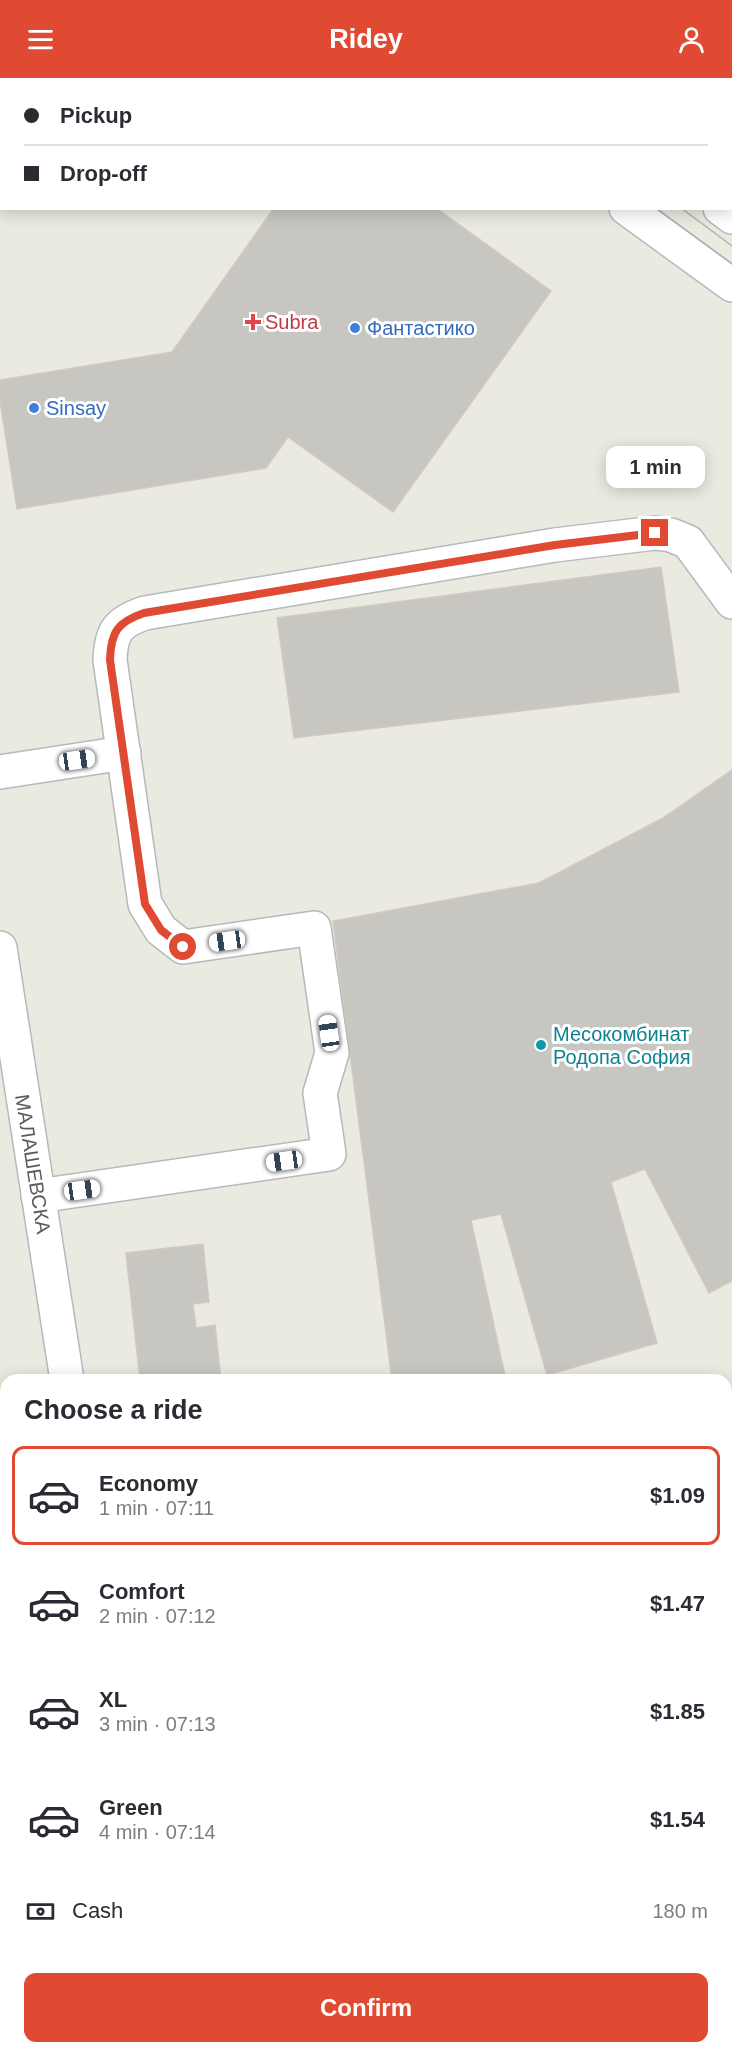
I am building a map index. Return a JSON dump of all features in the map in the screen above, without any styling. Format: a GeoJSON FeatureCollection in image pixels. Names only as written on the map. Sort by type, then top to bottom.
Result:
{"type":"FeatureCollection","features":[{"type":"Feature","properties":{"kind":"street"},"geometry":{"type":"LineString","coordinates":[[629,210],[732,285]]}},
{"type":"Feature","properties":{"kind":"street"},"geometry":{"type":"LineString","coordinates":[[38,1196],[329,1154],[320,1093],[332,1053],[314,928],[183,947],[161,930],[145,904],[110,660],[111,642],[117,628],[129,619],[144,613],[555,545],[655,533],[671,535],[688,542],[732,602]]}},
{"type":"Feature","properties":{"kind":"street"},"geometry":{"type":"LineString","coordinates":[[0,772],[124,753]]}},
{"type":"Feature","properties":{"kind":"street","name":"МАЛАШЕВСКА"},"geometry":{"type":"LineString","coordinates":[[0,948],[66,1374]]}},
{"type":"Feature","properties":{"kind":"building"},"geometry":{"type":"Polygon","coordinates":[[[273,210],[439,210],[551,291],[393,512],[288,437],[266,468],[17,509],[0,401],[0,380],[172,352],[273,210]]]}},
{"type":"Feature","properties":{"kind":"building"},"geometry":{"type":"Polygon","coordinates":[[[661,567],[679,692],[294,738],[277,618],[661,567]]]}},
{"type":"Feature","properties":{"kind":"building","name":"Месокомбинат Родопа София"},"geometry":{"type":"Polygon","coordinates":[[[732,770],[732,1281],[709,1293],[645,1169],[611,1182],[657,1343],[547,1374],[501,1214],[471,1220],[505,1374],[391,1374],[333,921],[539,883],[663,818],[732,770]]]}},
{"type":"Feature","properties":{"kind":"building"},"geometry":{"type":"Polygon","coordinates":[[[203,1244],[209,1302],[193,1304],[196,1328],[215,1325],[220,1374],[139,1374],[126,1253],[203,1244]]]}},
{"type":"Feature","properties":{"kind":"tram line"},"geometry":{"type":"LineString","coordinates":[[659,210],[732,264]]}},
{"type":"Feature","properties":{"kind":"tram line"},"geometry":{"type":"LineString","coordinates":[[684,210],[732,246]]}},
{"type":"Feature","properties":{"kind":"place","name":"Subra"},"geometry":{"type":"Point","coordinates":[253,322]}},
{"type":"Feature","properties":{"kind":"place","name":"Фантастико"},"geometry":{"type":"Point","coordinates":[355,328]}},
{"type":"Feature","properties":{"kind":"place","name":"Sinsay"},"geometry":{"type":"Point","coordinates":[34,408]}},
{"type":"Feature","properties":{"kind":"place","name":"Месокомбинат Родопа София"},"geometry":{"type":"Point","coordinates":[541,1045]}},
{"type":"Feature","properties":{"kind":"route"},"geometry":{"type":"LineString","coordinates":[[183,947],[161,930],[145,904],[110,660],[111,642],[117,628],[129,619],[144,613],[555,545],[655,533]]}}]}
